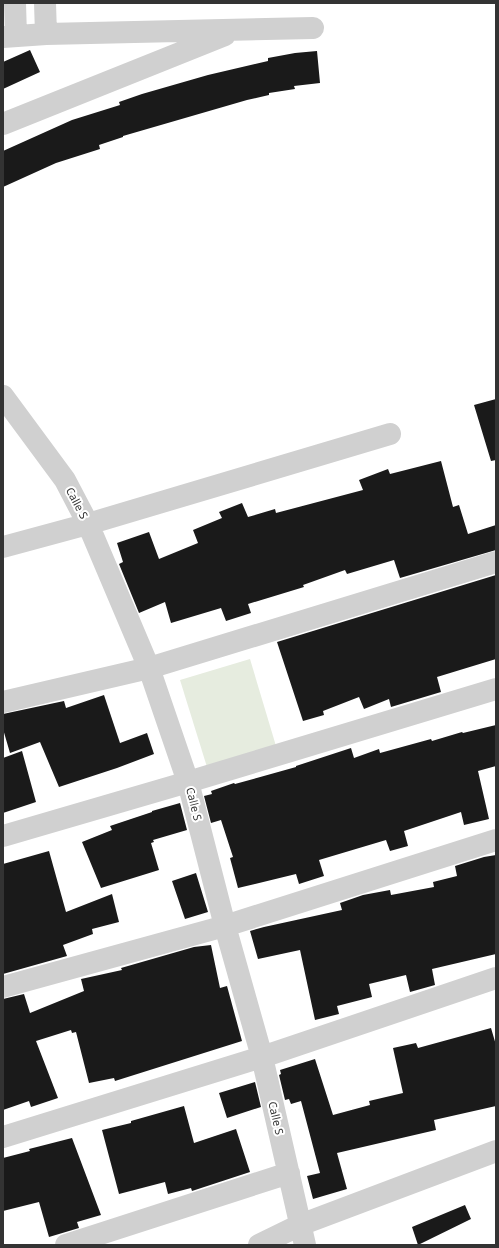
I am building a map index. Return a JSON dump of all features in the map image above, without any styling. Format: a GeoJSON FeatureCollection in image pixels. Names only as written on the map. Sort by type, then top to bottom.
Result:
{"type":"FeatureCollection","features":[{"type":"Feature","properties":{"kind":"street"},"geometry":{"type":"LineString","coordinates":[[16,3],[10,37],[46,34],[313,28]]}},
{"type":"Feature","properties":{"kind":"street"},"geometry":{"type":"LineString","coordinates":[[45,3],[46,34]]}},
{"type":"Feature","properties":{"kind":"street"},"geometry":{"type":"LineString","coordinates":[[3,124],[239,30]]}},
{"type":"Feature","properties":{"kind":"street","name":"Calle S"},"geometry":{"type":"LineString","coordinates":[[3,396],[65,480],[88,524],[149,668],[188,782],[225,926],[262,1058],[303,1235]]}},
{"type":"Feature","properties":{"kind":"street"},"geometry":{"type":"LineString","coordinates":[[3,547],[88,524],[390,434]]}},
{"type":"Feature","properties":{"kind":"street"},"geometry":{"type":"LineString","coordinates":[[3,702],[149,668],[496,562]]}},
{"type":"Feature","properties":{"kind":"street"},"geometry":{"type":"LineString","coordinates":[[3,836],[496,689]]}},
{"type":"Feature","properties":{"kind":"street"},"geometry":{"type":"LineString","coordinates":[[3,987],[225,926],[496,840]]}},
{"type":"Feature","properties":{"kind":"street"},"geometry":{"type":"LineString","coordinates":[[3,1137],[262,1058],[496,978]]}},
{"type":"Feature","properties":{"kind":"street"},"geometry":{"type":"LineString","coordinates":[[259,1245],[303,1235],[496,1151]]}},
{"type":"Feature","properties":{"kind":"street"},"geometry":{"type":"LineString","coordinates":[[66,1245],[288,1173]]}},
{"type":"Feature","properties":{"kind":"shaded area"},"geometry":{"type":"Polygon","coordinates":[[[250,659],[276,746],[207,767],[180,680],[250,659]]]}},
{"type":"Feature","properties":{"kind":"building"},"geometry":{"type":"Polygon","coordinates":[[[30,50],[40,72],[3,89],[3,62],[30,50]]]}},
{"type":"Feature","properties":{"kind":"building"},"geometry":{"type":"Polygon","coordinates":[[[317,51],[320,83],[294,86],[295,89],[269,93],[269,95],[123,136],[99,145],[100,149],[56,163],[3,187],[3,151],[72,120],[120,105],[119,102],[142,94],[208,75],[268,61],[268,58],[317,51]]]}},
{"type":"Feature","properties":{"kind":"building"},"geometry":{"type":"Polygon","coordinates":[[[496,399],[496,460],[491,461],[474,405],[496,399]]]}},
{"type":"Feature","properties":{"kind":"building"},"geometry":{"type":"Polygon","coordinates":[[[441,461],[453,507],[459,505],[468,534],[496,525],[496,550],[400,578],[394,560],[347,574],[345,570],[303,585],[304,587],[248,604],[251,613],[226,621],[221,608],[171,623],[165,602],[139,613],[119,564],[123,562],[117,543],[149,532],[159,559],[198,543],[193,530],[222,518],[219,512],[242,503],[248,517],[275,509],[276,513],[363,490],[359,480],[388,469],[390,474],[441,461]]]}},
{"type":"Feature","properties":{"kind":"building"},"geometry":{"type":"Polygon","coordinates":[[[496,575],[496,659],[437,677],[441,692],[391,707],[389,699],[364,709],[359,697],[323,711],[324,715],[303,721],[277,642],[496,575]]]}},
{"type":"Feature","properties":{"kind":"building"},"geometry":{"type":"Polygon","coordinates":[[[104,695],[120,743],[147,733],[154,754],[59,787],[40,742],[10,753],[3,729],[3,714],[64,701],[66,708],[104,695]]]}},
{"type":"Feature","properties":{"kind":"building"},"geometry":{"type":"Polygon","coordinates":[[[496,725],[496,766],[478,771],[489,819],[464,825],[461,812],[404,831],[408,846],[390,851],[386,840],[319,860],[324,876],[299,884],[296,874],[238,888],[230,858],[233,857],[221,820],[211,823],[204,796],[212,794],[211,791],[234,783],[235,784],[296,767],[351,748],[354,758],[379,749],[380,753],[431,739],[432,741],[462,732],[496,725]]]}},
{"type":"Feature","properties":{"kind":"building"},"geometry":{"type":"Polygon","coordinates":[[[22,751],[36,802],[3,813],[3,758],[22,751]]]}},
{"type":"Feature","properties":{"kind":"building"},"geometry":{"type":"Polygon","coordinates":[[[180,803],[187,830],[153,840],[154,842],[151,843],[159,870],[101,888],[82,842],[112,830],[110,826],[180,803]]]}},
{"type":"Feature","properties":{"kind":"building"},"geometry":{"type":"Polygon","coordinates":[[[49,851],[66,912],[112,894],[119,922],[92,929],[93,934],[63,945],[67,956],[3,974],[3,864],[49,851]]]}},
{"type":"Feature","properties":{"kind":"building"},"geometry":{"type":"Polygon","coordinates":[[[496,855],[496,954],[432,969],[435,985],[410,992],[406,975],[369,984],[372,997],[337,1006],[339,1014],[315,1020],[300,950],[258,959],[250,931],[342,910],[340,903],[363,895],[390,890],[391,895],[434,887],[433,882],[457,876],[455,866],[496,855]]]}},
{"type":"Feature","properties":{"kind":"building"},"geometry":{"type":"Polygon","coordinates":[[[196,873],[208,912],[185,919],[172,881],[196,873]]]}},
{"type":"Feature","properties":{"kind":"building"},"geometry":{"type":"Polygon","coordinates":[[[211,945],[220,988],[227,986],[242,1041],[115,1081],[114,1078],[89,1083],[76,1032],[72,1033],[71,1030],[36,1041],[58,1098],[31,1107],[29,1101],[3,1110],[3,999],[24,994],[30,1013],[84,991],[81,979],[122,970],[121,968],[194,947],[211,945]]]}},
{"type":"Feature","properties":{"kind":"building"},"geometry":{"type":"Polygon","coordinates":[[[491,1028],[496,1045],[496,1106],[434,1120],[436,1130],[337,1153],[347,1189],[313,1199],[307,1176],[320,1173],[301,1101],[291,1104],[289,1099],[285,1100],[279,1075],[281,1074],[280,1070],[315,1059],[333,1115],[370,1105],[369,1101],[403,1093],[393,1048],[416,1043],[418,1048],[491,1028]]]}},
{"type":"Feature","properties":{"kind":"building"},"geometry":{"type":"Polygon","coordinates":[[[255,1082],[261,1107],[227,1118],[219,1093],[255,1082]]]}},
{"type":"Feature","properties":{"kind":"building"},"geometry":{"type":"Polygon","coordinates":[[[184,1106],[194,1143],[236,1129],[250,1172],[192,1191],[191,1188],[168,1194],[165,1182],[119,1194],[102,1130],[131,1123],[131,1121],[184,1106]]]}},
{"type":"Feature","properties":{"kind":"building"},"geometry":{"type":"Polygon","coordinates":[[[72,1138],[101,1215],[77,1222],[79,1228],[49,1237],[39,1202],[3,1211],[3,1158],[30,1151],[29,1149],[72,1138]]]}},
{"type":"Feature","properties":{"kind":"building"},"geometry":{"type":"Polygon","coordinates":[[[465,1205],[471,1219],[418,1245],[412,1227],[465,1205]]]}}]}
